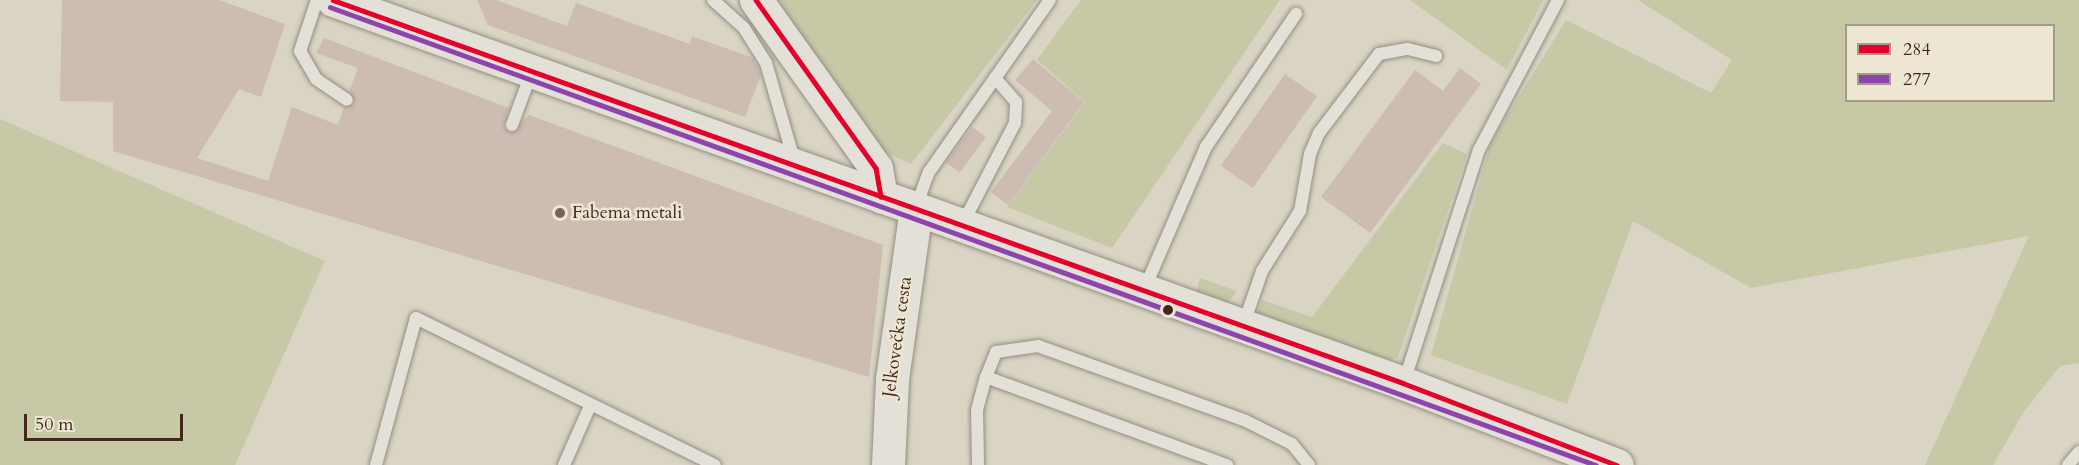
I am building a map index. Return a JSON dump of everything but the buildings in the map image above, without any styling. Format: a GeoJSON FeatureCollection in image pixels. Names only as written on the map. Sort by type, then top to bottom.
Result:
{"type":"FeatureCollection","features":[{"type":"Feature","properties":{"kind":"street"},"geometry":{"type":"LineString","coordinates":[[333,0],[796,168],[1404,383],[1617,465]]}},
{"type":"Feature","properties":{"kind":"street"},"geometry":{"type":"LineString","coordinates":[[756,0],[876,168],[881,197]]}},
{"type":"Feature","properties":{"kind":"street","name":"Jelkovečka cesta"},"geometry":{"type":"LineString","coordinates":[[888,465],[892,379],[916,209]]}},
{"type":"Feature","properties":{"kind":"lane"},"geometry":{"type":"LineString","coordinates":[[317,0],[300,51],[316,79],[347,100]]}},
{"type":"Feature","properties":{"kind":"lane"},"geometry":{"type":"LineString","coordinates":[[713,0],[744,28],[766,63],[796,168]]}},
{"type":"Feature","properties":{"kind":"lane"},"geometry":{"type":"LineString","coordinates":[[916,209],[929,172],[1050,0]]}},
{"type":"Feature","properties":{"kind":"lane"},"geometry":{"type":"LineString","coordinates":[[1404,383],[1479,150],[1558,0]]}},
{"type":"Feature","properties":{"kind":"lane"},"geometry":{"type":"LineString","coordinates":[[1143,291],[1206,147],[1296,14]]}},
{"type":"Feature","properties":{"kind":"lane"},"geometry":{"type":"LineString","coordinates":[[1243,327],[1262,271],[1300,211],[1310,154],[1319,133],[1379,54],[1408,49],[1436,56]]}},
{"type":"Feature","properties":{"kind":"lane"},"geometry":{"type":"LineString","coordinates":[[512,125],[531,72]]}},
{"type":"Feature","properties":{"kind":"lane"},"geometry":{"type":"LineString","coordinates":[[962,225],[1016,117],[1011,92],[995,78]]}},
{"type":"Feature","properties":{"kind":"lane"},"geometry":{"type":"LineString","coordinates":[[376,465],[416,318],[590,406],[715,465]]}},
{"type":"Feature","properties":{"kind":"lane"},"geometry":{"type":"LineString","coordinates":[[978,465],[977,410],[996,352],[1038,346],[1246,421],[1292,444],[1309,465]]}},
{"type":"Feature","properties":{"kind":"lane"},"geometry":{"type":"LineString","coordinates":[[986,377],[1227,465]]}},
{"type":"Feature","properties":{"kind":"lane"},"geometry":{"type":"LineString","coordinates":[[564,465],[590,406]]}},
{"type":"Feature","properties":{"kind":"lane"},"geometry":{"type":"LineString","coordinates":[[2068,465],[2079,452]]}},
{"type":"Feature","properties":{"kind":"green space"},"geometry":{"type":"Polygon","coordinates":[[[771,0],[1037,0],[911,164],[882,151],[771,0]]]}},
{"type":"Feature","properties":{"kind":"green space"},"geometry":{"type":"Polygon","coordinates":[[[1081,0],[1280,0],[1112,248],[1007,207],[1085,102],[1037,60],[1081,0]]]}},
{"type":"Feature","properties":{"kind":"green space"},"geometry":{"type":"Polygon","coordinates":[[[1410,0],[1543,0],[1507,70],[1410,0]]]}},
{"type":"Feature","properties":{"kind":"green space"},"geometry":{"type":"Polygon","coordinates":[[[1638,0],[2079,0],[2079,363],[2060,366],[2025,410],[1993,465],[1925,465],[2029,236],[1751,288],[1633,221],[1567,404],[1431,355],[1491,142],[1566,20],[1711,93],[1732,60],[1638,0]]]}},
{"type":"Feature","properties":{"kind":"green space"},"geometry":{"type":"Polygon","coordinates":[[[0,119],[325,261],[235,465],[0,465],[0,119]]]}},
{"type":"Feature","properties":{"kind":"green space"},"geometry":{"type":"Polygon","coordinates":[[[1443,143],[1467,154],[1398,357],[1381,363],[1257,315],[1262,300],[1312,317],[1443,143]]]}},
{"type":"Feature","properties":{"kind":"green space"},"geometry":{"type":"Polygon","coordinates":[[[1200,278],[1237,291],[1226,305],[1196,294],[1200,278]]]}},
{"type":"Feature","properties":{"kind":"transit line","name":"284"},"geometry":{"type":"LineString","coordinates":[[333,0],[1403,383],[1617,465]]}},
{"type":"Feature","properties":{"kind":"transit line","name":"284"},"geometry":{"type":"LineString","coordinates":[[756,0],[876,168],[881,197]]}},
{"type":"Feature","properties":{"kind":"transit line","name":"277"},"geometry":{"type":"LineString","coordinates":[[330,7],[1596,465]]}},
{"type":"Feature","properties":{"kind":"place","name":"Fabema metali"},"geometry":{"type":"Point","coordinates":[560,213]}}]}
